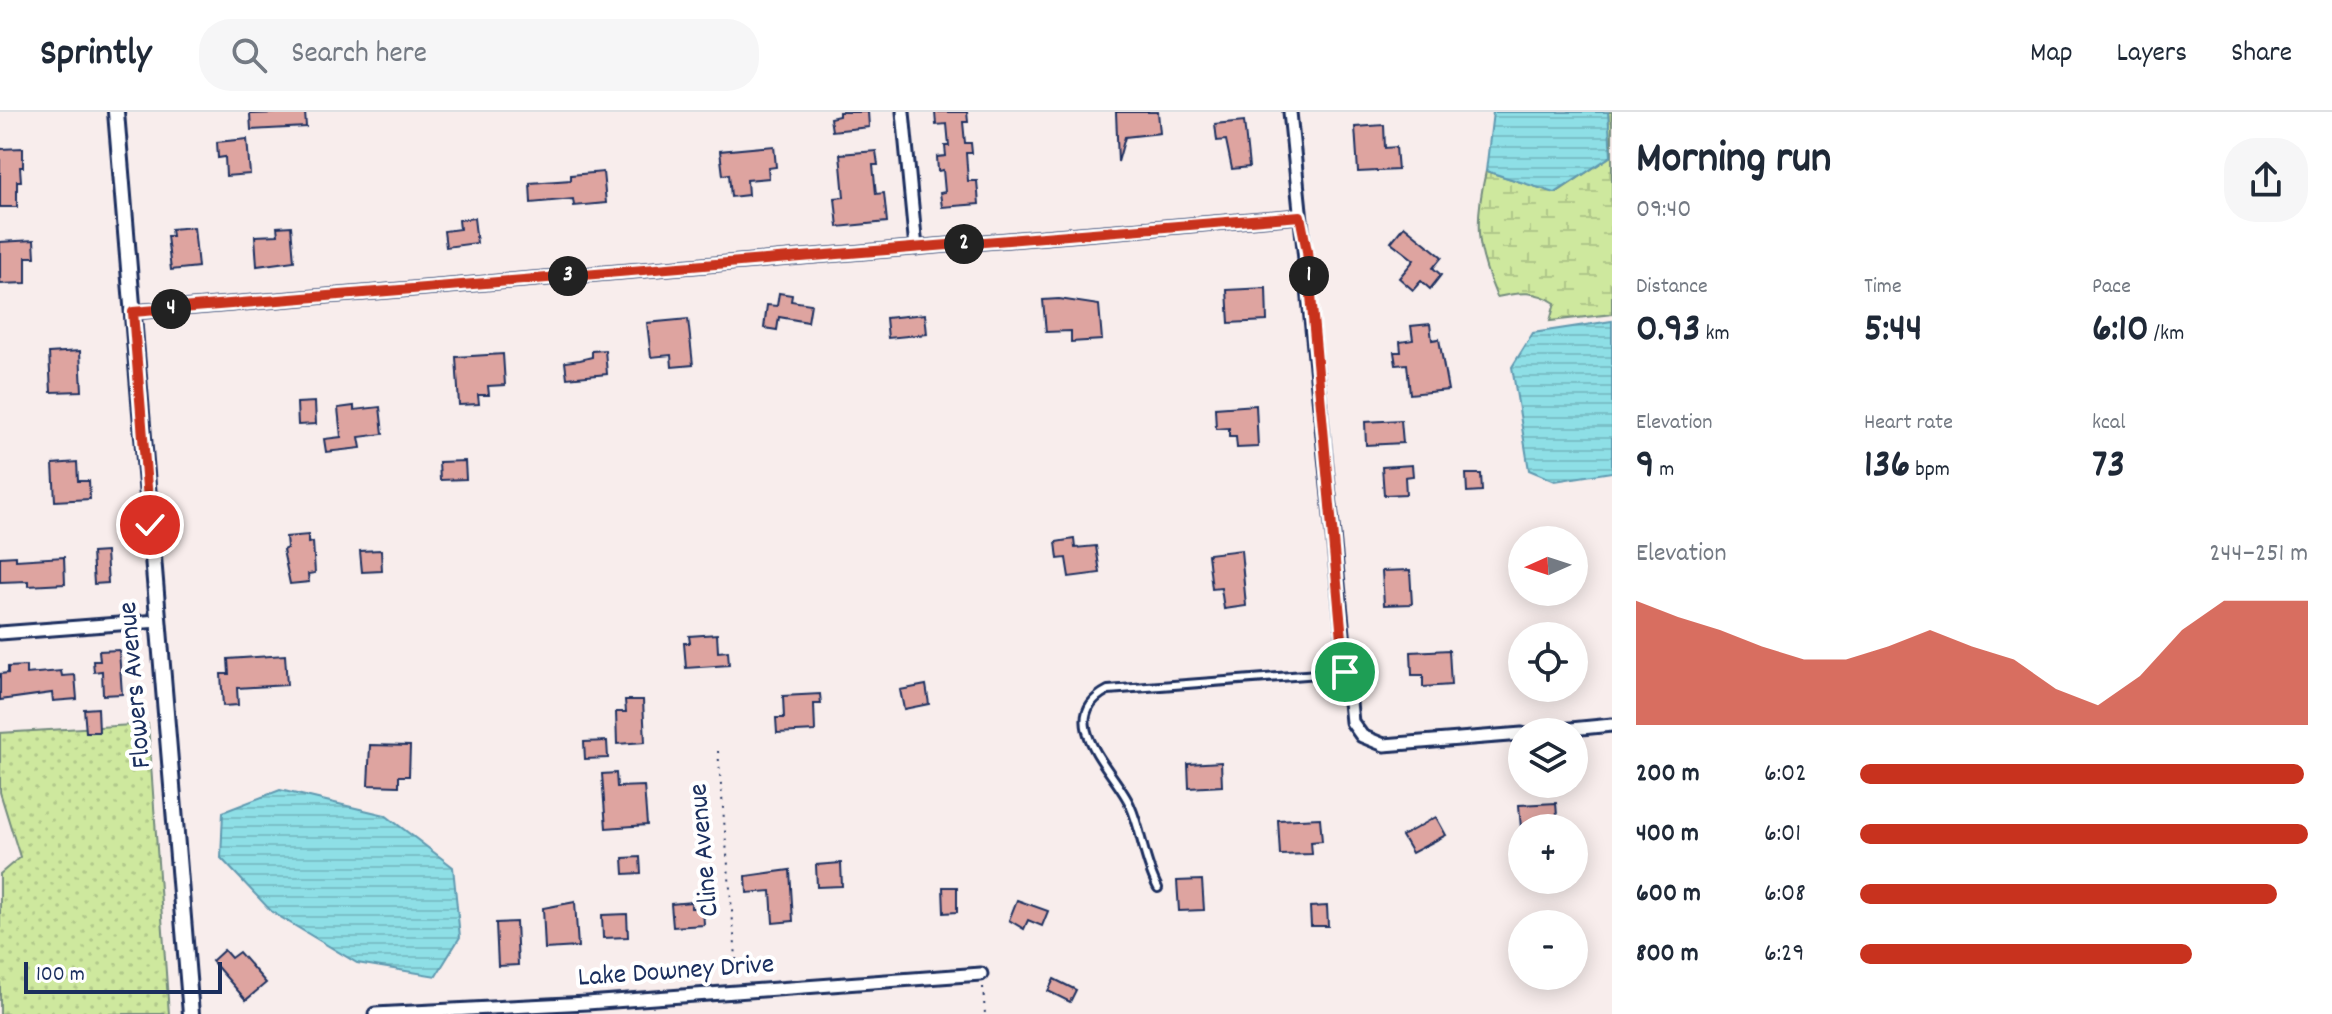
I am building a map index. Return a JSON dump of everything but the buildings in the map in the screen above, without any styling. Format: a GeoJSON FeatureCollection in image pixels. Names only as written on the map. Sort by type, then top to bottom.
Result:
{"type":"FeatureCollection","features":[{"type":"Feature","properties":{"kind":"street","name":"Flowers Avenue"},"geometry":{"type":"LineString","coordinates":[[116,112],[191,1014]]}},
{"type":"Feature","properties":{"kind":"street"},"geometry":{"type":"LineString","coordinates":[[903,112],[916,248]]}},
{"type":"Feature","properties":{"kind":"street"},"geometry":{"type":"LineString","coordinates":[[1290,112],[1300,216],[1307,251],[1352,722],[1362,736],[1372,742],[1393,745],[1508,735]]}},
{"type":"Feature","properties":{"kind":"street"},"geometry":{"type":"LineString","coordinates":[[133,312],[1300,216]]}},
{"type":"Feature","properties":{"kind":"street"},"geometry":{"type":"LineString","coordinates":[[0,633],[158,621]]}},
{"type":"Feature","properties":{"kind":"street"},"geometry":{"type":"LineString","coordinates":[[1588,727],[1612,725]]}},
{"type":"Feature","properties":{"kind":"street","name":"Lake Downey Drive"},"geometry":{"type":"LineString","coordinates":[[375,1014],[739,993],[981,974]]}},
{"type":"Feature","properties":{"kind":"lane"},"geometry":{"type":"LineString","coordinates":[[1158,888],[1129,801],[1091,748],[1087,717],[1099,695],[1108,690],[1345,672]]}},
{"type":"Feature","properties":{"kind":"path","name":"Cline Avenue"},"geometry":{"type":"LineString","coordinates":[[718,751],[739,993]]}},
{"type":"Feature","properties":{"kind":"path"},"geometry":{"type":"LineString","coordinates":[[981,974],[985,1014]]}},
{"type":"Feature","properties":{"kind":"green space"},"geometry":{"type":"Polygon","coordinates":[[[1608,112],[1612,112],[1612,314],[1550,321],[1555,303],[1548,299],[1527,293],[1497,297],[1479,235],[1486,171],[1556,193],[1611,156],[1608,112]]]}},
{"type":"Feature","properties":{"kind":"green space"},"geometry":{"type":"Polygon","coordinates":[[[148,724],[169,1014],[0,1014],[0,874],[20,857],[0,792],[0,733],[148,724]]]}},
{"type":"Feature","properties":{"kind":"water"},"geometry":{"type":"Polygon","coordinates":[[[1493,112],[1608,112],[1611,156],[1555,193],[1486,171],[1493,112]]]}},
{"type":"Feature","properties":{"kind":"water"},"geometry":{"type":"Polygon","coordinates":[[[1612,321],[1612,472],[1555,481],[1529,470],[1512,367],[1533,333],[1612,321]]]}},
{"type":"Feature","properties":{"kind":"water"},"geometry":{"type":"Polygon","coordinates":[[[280,790],[385,815],[453,867],[460,937],[436,976],[357,963],[272,912],[221,858],[223,812],[280,790]]]}},
{"type":"Feature","properties":{"kind":"route"},"geometry":{"type":"LineString","coordinates":[[150,525],[133,312],[1300,216],[1307,251],[1345,672]]}}]}
